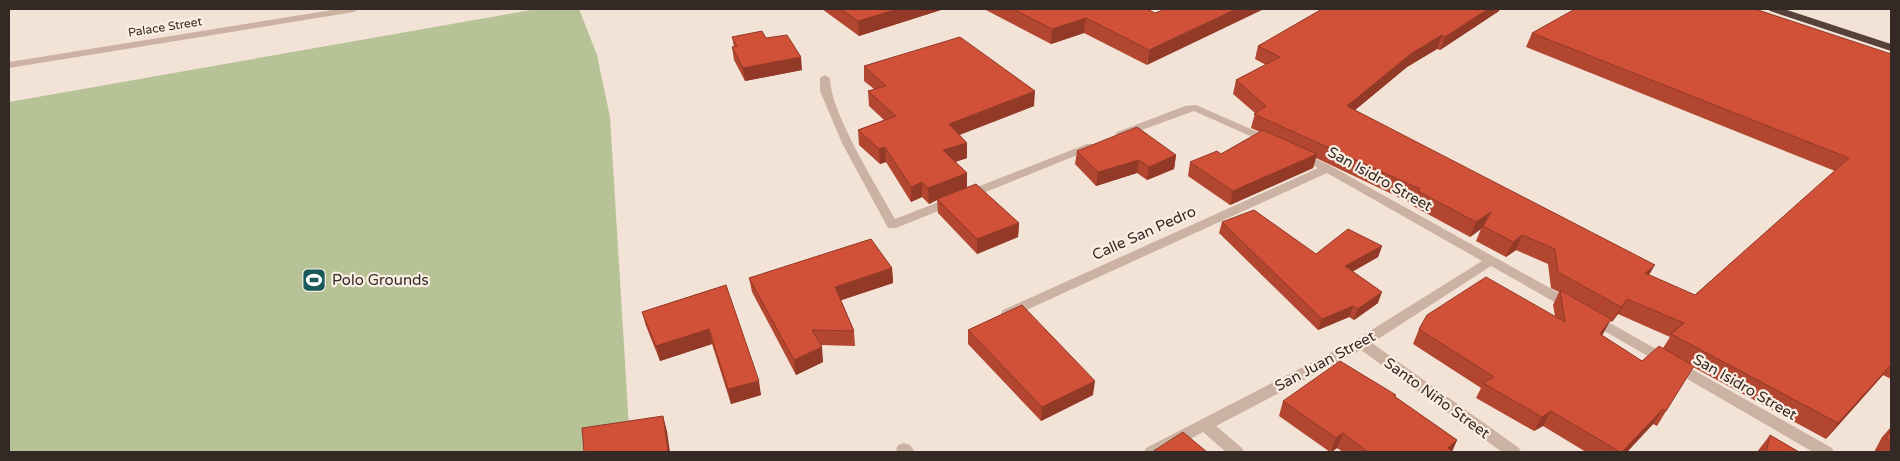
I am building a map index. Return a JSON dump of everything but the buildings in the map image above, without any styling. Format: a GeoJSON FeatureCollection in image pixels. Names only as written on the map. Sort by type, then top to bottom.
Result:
{"type":"FeatureCollection","features":[{"type":"Feature","properties":{"kind":"highway"},"geometry":{"type":"LineString","coordinates":[[1774,9],[1891,48]]}},
{"type":"Feature","properties":{"kind":"street","name":"Palace Street"},"geometry":{"type":"LineString","coordinates":[[9,65],[354,9]]}},
{"type":"Feature","properties":{"kind":"street","name":"San Isidro Street"},"geometry":{"type":"LineString","coordinates":[[825,78],[825,91],[848,143],[892,225],[1103,141],[1189,108],[1196,108],[1327,168],[1492,260],[1826,452]]}},
{"type":"Feature","properties":{"kind":"street","name":"Calle San Pedro"},"geometry":{"type":"LineString","coordinates":[[993,319],[1327,168]]}},
{"type":"Feature","properties":{"kind":"street","name":"San Juan Street"},"geometry":{"type":"LineString","coordinates":[[1152,452],[1362,343],[1492,260]]}},
{"type":"Feature","properties":{"kind":"street","name":"Santo Niño Street"},"geometry":{"type":"LineString","coordinates":[[1362,343],[1513,452]]}},
{"type":"Feature","properties":{"kind":"street"},"geometry":{"type":"LineString","coordinates":[[1204,424],[1236,452]]}},
{"type":"Feature","properties":{"kind":"green space","name":"Polo Grounds"},"geometry":{"type":"Polygon","coordinates":[[[537,9],[579,9],[597,55],[610,117],[630,443],[596,452],[9,452],[9,102],[537,9]]]}},
{"type":"Feature","properties":{"kind":"place","name":"Polo Grounds"},"geometry":{"type":"Point","coordinates":[314,280]}}]}
